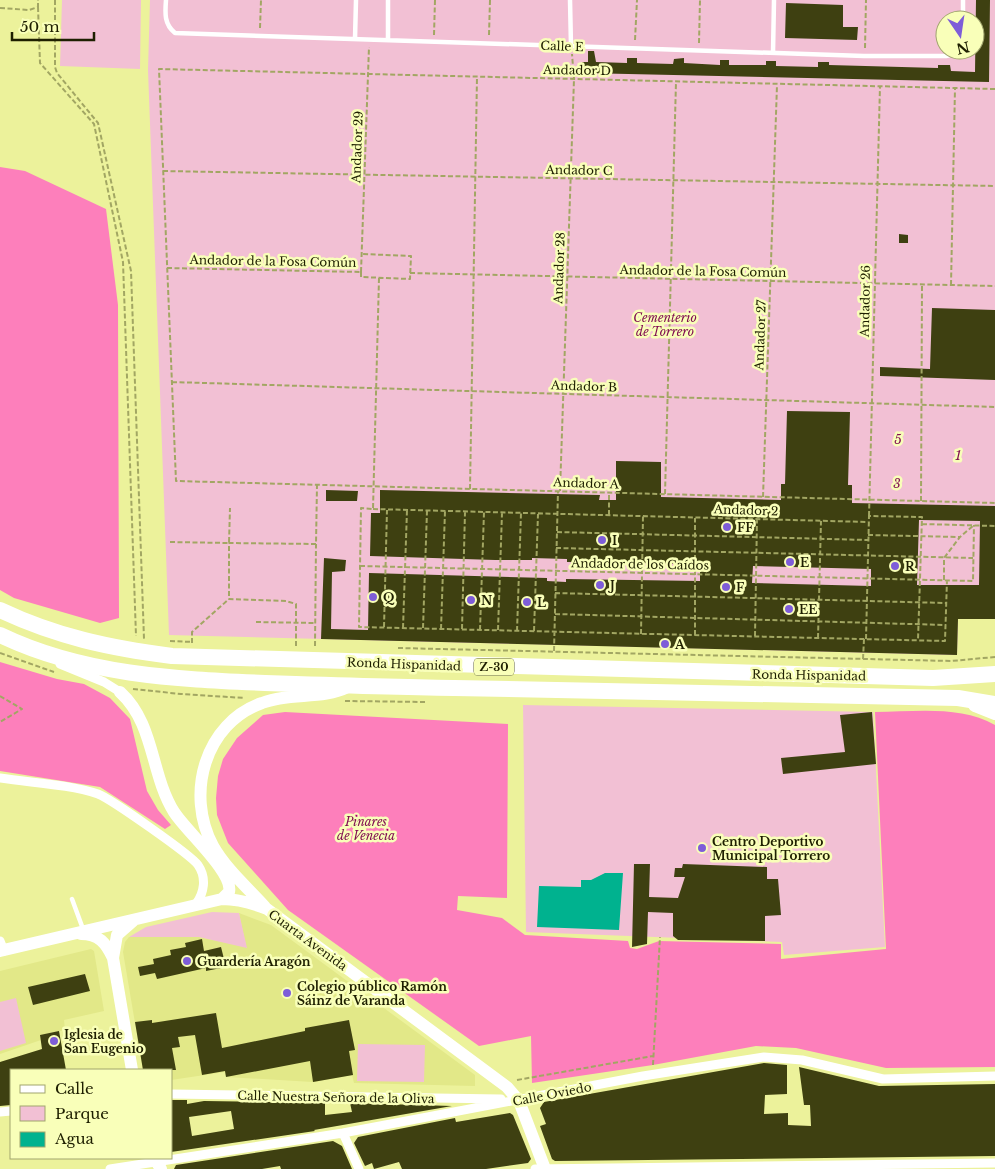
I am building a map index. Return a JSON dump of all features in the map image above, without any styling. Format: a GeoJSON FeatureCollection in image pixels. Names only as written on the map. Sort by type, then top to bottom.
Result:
{"type":"FeatureCollection","features":[{"type":"Feature","properties":{"kind":"highway","name":"Ronda Hispanidad"},"geometry":{"type":"LineString","coordinates":[[0,610],[66,637],[111,648],[296,653],[315,662],[933,678],[995,674]]}},
{"type":"Feature","properties":{"kind":"highway","name":"Ronda Hispanidad"},"geometry":{"type":"LineString","coordinates":[[0,634],[43,653],[97,667],[161,677],[350,686],[958,698],[995,704]]}},
{"type":"Feature","properties":{"kind":"main road"},"geometry":{"type":"LineString","coordinates":[[958,698],[995,713]]}},
{"type":"Feature","properties":{"kind":"street"},"geometry":{"type":"LineString","coordinates":[[43,653],[59,664],[104,682],[120,692],[141,718],[168,801],[184,826],[228,878],[229,892],[222,899]]}},
{"type":"Feature","properties":{"kind":"street"},"geometry":{"type":"LineString","coordinates":[[267,909],[224,862],[209,836],[202,816],[200,797],[201,778],[206,761],[212,746],[229,724],[252,707],[292,695],[333,693],[350,686]]}},
{"type":"Feature","properties":{"kind":"street"},"geometry":{"type":"LineString","coordinates":[[0,778],[90,792],[110,800],[198,865],[204,883],[203,893],[196,904]]}},
{"type":"Feature","properties":{"kind":"street","name":"Cuarta Avenida"},"geometry":{"type":"LineString","coordinates":[[1,948],[68,935],[196,904],[222,899],[242,901],[267,909],[504,1084],[519,1101]]}},
{"type":"Feature","properties":{"kind":"street"},"geometry":{"type":"LineString","coordinates":[[132,1069],[113,958],[115,943],[121,930],[142,916]]}},
{"type":"Feature","properties":{"kind":"street"},"geometry":{"type":"LineString","coordinates":[[68,935],[84,934],[100,938],[113,958]]}},
{"type":"Feature","properties":{"kind":"street","name":"Calle Oviedo"},"geometry":{"type":"LineString","coordinates":[[110,1169],[343,1133],[652,1075],[774,1057],[802,1060],[883,1079],[995,1076]]}},
{"type":"Feature","properties":{"kind":"street","name":"Calle Nuestra Señora de la Oliva"},"geometry":{"type":"LineString","coordinates":[[172,1094],[501,1099]]}},
{"type":"Feature","properties":{"kind":"street"},"geometry":{"type":"LineString","coordinates":[[519,1101],[541,1169],[995,1163]]}},
{"type":"Feature","properties":{"kind":"street"},"geometry":{"type":"LineString","coordinates":[[343,1133],[359,1169]]}},
{"type":"Feature","properties":{"kind":"lane","name":"Calle E"},"geometry":{"type":"LineString","coordinates":[[166,0],[165,18],[170,29],[175,33],[864,56],[935,56]]}},
{"type":"Feature","properties":{"kind":"lane"},"geometry":{"type":"LineString","coordinates":[[355,39],[356,0]]}},
{"type":"Feature","properties":{"kind":"lane"},"geometry":{"type":"LineString","coordinates":[[388,0],[388,40]]}},
{"type":"Feature","properties":{"kind":"lane"},"geometry":{"type":"LineString","coordinates":[[570,0],[571,46]]}},
{"type":"Feature","properties":{"kind":"lane"},"geometry":{"type":"LineString","coordinates":[[773,53],[774,0]]}},
{"type":"Feature","properties":{"kind":"lane"},"geometry":{"type":"LineString","coordinates":[[72,899],[83,930]]}},
{"type":"Feature","properties":{"kind":"path"},"geometry":{"type":"LineString","coordinates":[[38,0],[40,63],[94,124],[123,262],[136,638]]}},
{"type":"Feature","properties":{"kind":"path"},"geometry":{"type":"LineString","coordinates":[[55,0],[55,67],[57,73],[98,123],[131,271],[144,639]]}},
{"type":"Feature","properties":{"kind":"path"},"geometry":{"type":"LineString","coordinates":[[260,36],[261,0]]}},
{"type":"Feature","properties":{"kind":"path"},"geometry":{"type":"LineString","coordinates":[[433,42],[435,0]]}},
{"type":"Feature","properties":{"kind":"path"},"geometry":{"type":"LineString","coordinates":[[489,43],[490,0]]}},
{"type":"Feature","properties":{"kind":"path"},"geometry":{"type":"LineString","coordinates":[[635,48],[637,0]]}},
{"type":"Feature","properties":{"kind":"path"},"geometry":{"type":"LineString","coordinates":[[699,50],[700,0]]}},
{"type":"Feature","properties":{"kind":"path"},"geometry":{"type":"LineString","coordinates":[[864,56],[866,0]]}},
{"type":"Feature","properties":{"kind":"path"},"geometry":{"type":"LineString","coordinates":[[0,8],[29,10],[38,7]]}},
{"type":"Feature","properties":{"kind":"path","name":"Andador 29"},"geometry":{"type":"LineString","coordinates":[[362,254],[369,39]]}},
{"type":"Feature","properties":{"kind":"path","name":"Andador 28"},"geometry":{"type":"LineString","coordinates":[[554,668],[556,532],[564,394],[574,79],[571,46]]}},
{"type":"Feature","properties":{"kind":"path","name":"Andador D"},"geometry":{"type":"LineString","coordinates":[[163,171],[159,69],[995,88]]}},
{"type":"Feature","properties":{"kind":"path"},"geometry":{"type":"LineString","coordinates":[[470,489],[477,77]]}},
{"type":"Feature","properties":{"kind":"path"},"geometry":{"type":"LineString","coordinates":[[665,494],[676,81]]}},
{"type":"Feature","properties":{"kind":"path","name":"Andador 27"},"geometry":{"type":"LineString","coordinates":[[763,497],[777,83]]}},
{"type":"Feature","properties":{"kind":"path","name":"Andador 26"},"geometry":{"type":"LineString","coordinates":[[868,516],[880,86]]}},
{"type":"Feature","properties":{"kind":"path"},"geometry":{"type":"LineString","coordinates":[[951,285],[954,88]]}},
{"type":"Feature","properties":{"kind":"path"},"geometry":{"type":"LineString","coordinates":[[163,171],[172,382]]}},
{"type":"Feature","properties":{"kind":"path","name":"Andador C"},"geometry":{"type":"LineString","coordinates":[[163,171],[995,186]]}},
{"type":"Feature","properties":{"kind":"path"},"geometry":{"type":"LineString","coordinates":[[362,254],[411,256],[410,273]]}},
{"type":"Feature","properties":{"kind":"path","name":"Andador de la Fosa Común"},"geometry":{"type":"LineString","coordinates":[[167,268],[362,272],[362,254]]}},
{"type":"Feature","properties":{"kind":"path"},"geometry":{"type":"LineString","coordinates":[[362,272],[361,277],[380,278],[373,509],[360,508],[359,627],[946,641],[944,558],[960,537],[974,525]]}},
{"type":"Feature","properties":{"kind":"path","name":"Andador de la Fosa Común"},"geometry":{"type":"LineString","coordinates":[[380,278],[410,279],[410,273],[995,286]]}},
{"type":"Feature","properties":{"kind":"path"},"geometry":{"type":"LineString","coordinates":[[921,501],[922,285]]}},
{"type":"Feature","properties":{"kind":"path","name":"Andador B"},"geometry":{"type":"LineString","coordinates":[[172,382],[995,408]]}},
{"type":"Feature","properties":{"kind":"path","name":"Andador A"},"geometry":{"type":"LineString","coordinates":[[172,382],[176,481],[995,503]]}},
{"type":"Feature","properties":{"kind":"path"},"geometry":{"type":"LineString","coordinates":[[315,662],[318,485]]}},
{"type":"Feature","properties":{"kind":"path"},"geometry":{"type":"LineString","coordinates":[[608,515],[609,493]]}},
{"type":"Feature","properties":{"kind":"path"},"geometry":{"type":"LineString","coordinates":[[228,599],[230,508]]}},
{"type":"Feature","properties":{"kind":"path","name":"Andador 2"},"geometry":{"type":"LineString","coordinates":[[373,509],[868,522]]}},
{"type":"Feature","properties":{"kind":"path"},"geometry":{"type":"LineString","coordinates":[[384,627],[387,509]]}},
{"type":"Feature","properties":{"kind":"path"},"geometry":{"type":"LineString","coordinates":[[404,628],[407,510]]}},
{"type":"Feature","properties":{"kind":"path"},"geometry":{"type":"LineString","coordinates":[[424,628],[427,510]]}},
{"type":"Feature","properties":{"kind":"path"},"geometry":{"type":"LineString","coordinates":[[441,629],[445,511]]}},
{"type":"Feature","properties":{"kind":"path"},"geometry":{"type":"LineString","coordinates":[[462,629],[465,511]]}},
{"type":"Feature","properties":{"kind":"path"},"geometry":{"type":"LineString","coordinates":[[480,630],[484,512]]}},
{"type":"Feature","properties":{"kind":"path"},"geometry":{"type":"LineString","coordinates":[[498,630],[502,512]]}},
{"type":"Feature","properties":{"kind":"path"},"geometry":{"type":"LineString","coordinates":[[517,630],[520,513]]}},
{"type":"Feature","properties":{"kind":"path"},"geometry":{"type":"LineString","coordinates":[[534,631],[538,513]]}},
{"type":"Feature","properties":{"kind":"path"},"geometry":{"type":"LineString","coordinates":[[641,634],[642,516]]}},
{"type":"Feature","properties":{"kind":"path"},"geometry":{"type":"LineString","coordinates":[[863,659],[867,601],[868,516],[922,518],[918,640]]}},
{"type":"Feature","properties":{"kind":"path"},"geometry":{"type":"LineString","coordinates":[[694,635],[695,518]]}},
{"type":"Feature","properties":{"kind":"path"},"geometry":{"type":"LineString","coordinates":[[755,636],[757,519]]}},
{"type":"Feature","properties":{"kind":"path"},"geometry":{"type":"LineString","coordinates":[[818,638],[821,521]]}},
{"type":"Feature","properties":{"kind":"path"},"geometry":{"type":"LineString","coordinates":[[922,524],[995,526]]}},
{"type":"Feature","properties":{"kind":"path"},"geometry":{"type":"LineString","coordinates":[[556,548],[974,558],[974,525]]}},
{"type":"Feature","properties":{"kind":"path"},"geometry":{"type":"LineString","coordinates":[[556,532],[868,540]]}},
{"type":"Feature","properties":{"kind":"path"},"geometry":{"type":"LineString","coordinates":[[868,535],[960,537]]}},
{"type":"Feature","properties":{"kind":"path"},"geometry":{"type":"LineString","coordinates":[[170,542],[316,544]]}},
{"type":"Feature","properties":{"kind":"path","name":"Andador de los Caídos"},"geometry":{"type":"LineString","coordinates":[[360,566],[973,581],[974,558]]}},
{"type":"Feature","properties":{"kind":"path"},"geometry":{"type":"LineString","coordinates":[[555,593],[946,603]]}},
{"type":"Feature","properties":{"kind":"path"},"geometry":{"type":"LineString","coordinates":[[192,650],[192,632],[228,599],[286,601],[296,604],[296,653]]}},
{"type":"Feature","properties":{"kind":"path"},"geometry":{"type":"LineString","coordinates":[[555,614],[946,625]]}},
{"type":"Feature","properties":{"kind":"path"},"geometry":{"type":"LineString","coordinates":[[256,622],[316,623]]}},
{"type":"Feature","properties":{"kind":"path"},"geometry":{"type":"LineString","coordinates":[[128,637],[151,640]]}},
{"type":"Feature","properties":{"kind":"path"},"geometry":{"type":"LineString","coordinates":[[164,641],[192,650]]}},
{"type":"Feature","properties":{"kind":"path"},"geometry":{"type":"LineString","coordinates":[[192,650],[201,642]]}},
{"type":"Feature","properties":{"kind":"path"},"geometry":{"type":"LineString","coordinates":[[296,653],[305,646]]}},
{"type":"Feature","properties":{"kind":"path"},"geometry":{"type":"LineString","coordinates":[[395,648],[951,662],[995,657]]}},
{"type":"Feature","properties":{"kind":"path"},"geometry":{"type":"LineString","coordinates":[[0,696],[22,709],[0,722]]}},
{"type":"Feature","properties":{"kind":"path"},"geometry":{"type":"LineString","coordinates":[[652,1075],[660,937]]}},
{"type":"Feature","properties":{"kind":"path"},"geometry":{"type":"LineString","coordinates":[[517,1080],[653,1056]]}},
{"type":"Feature","properties":{"kind":"shaded area","name":"Colegio público Ramón Sáinz de Varanda"},"geometry":{"type":"Polygon","coordinates":[[[239,913],[271,925],[475,1075],[475,1086],[354,1083],[352,1075],[313,1082],[226,1077],[225,1072],[172,1080],[172,1069],[143,1069],[123,952],[125,942],[129,937],[199,937],[246,947],[239,913]]]}},
{"type":"Feature","properties":{"kind":"shaded area"},"geometry":{"type":"Polygon","coordinates":[[[91,949],[94,951],[104,1011],[64,1020],[65,1030],[40,1035],[41,1040],[0,1054],[0,971],[91,949]]]}},
{"type":"Feature","properties":{"kind":"green space"},"geometry":{"type":"Polygon","coordinates":[[[62,0],[141,0],[140,69],[60,66],[62,0]]]}},
{"type":"Feature","properties":{"kind":"green space","name":"Cementerio de Torrero"},"geometry":{"type":"Polygon","coordinates":[[[150,0],[995,0],[995,619],[958,619],[957,655],[169,635],[148,70],[150,0]]]}},
{"type":"Feature","properties":{"kind":"green space"},"geometry":{"type":"Polygon","coordinates":[[[0,167],[25,171],[106,209],[118,305],[119,618],[100,623],[14,598],[0,590],[0,167]]]}},
{"type":"Feature","properties":{"kind":"green space"},"geometry":{"type":"Polygon","coordinates":[[[0,662],[57,679],[84,684],[110,698],[130,719],[147,791],[158,810],[171,825],[165,829],[100,787],[0,771],[0,662]]]}},
{"type":"Feature","properties":{"kind":"green space","name":"Centro Deportivo Municipal Torrero"},"geometry":{"type":"Polygon","coordinates":[[[523,705],[873,712],[885,947],[784,955],[782,942],[526,932],[523,705]]]}},
{"type":"Feature","properties":{"kind":"green space","name":"Pinares de Venecia"},"geometry":{"type":"Polygon","coordinates":[[[285,712],[508,724],[507,898],[458,896],[457,910],[502,918],[525,935],[628,941],[630,948],[637,949],[659,941],[781,944],[781,959],[886,949],[875,712],[952,712],[981,719],[995,725],[995,1067],[886,1068],[796,1048],[756,1046],[653,1065],[532,1083],[531,1036],[479,1046],[288,910],[228,843],[217,815],[218,776],[223,759],[237,738],[263,715],[285,712]]]}},
{"type":"Feature","properties":{"kind":"green space"},"geometry":{"type":"Polygon","coordinates":[[[212,912],[239,913],[247,948],[199,937],[129,937],[146,927],[212,912]]]}},
{"type":"Feature","properties":{"kind":"green space"},"geometry":{"type":"Polygon","coordinates":[[[16,998],[26,1043],[0,1051],[0,1002],[16,998]]]}},
{"type":"Feature","properties":{"kind":"green space"},"geometry":{"type":"Polygon","coordinates":[[[358,1044],[425,1045],[424,1082],[357,1081],[358,1044]]]}},
{"type":"Feature","properties":{"kind":"water"},"geometry":{"type":"Polygon","coordinates":[[[605,873],[623,873],[619,930],[537,927],[539,886],[581,887],[581,880],[591,880],[605,873]]]}},
{"type":"Feature","properties":{"kind":"building"},"geometry":{"type":"Polygon","coordinates":[[[976,0],[990,0],[989,82],[583,73],[582,62],[588,62],[588,51],[594,51],[596,62],[627,63],[627,58],[637,58],[637,63],[673,64],[674,59],[684,58],[684,63],[720,65],[720,60],[729,60],[729,65],[766,65],[766,61],[776,61],[776,66],[818,67],[818,62],[829,62],[829,65],[938,68],[938,65],[950,65],[951,71],[975,72],[975,60],[985,60],[985,10],[976,10],[976,0]]]}},
{"type":"Feature","properties":{"kind":"building"},"geometry":{"type":"Polygon","coordinates":[[[786,3],[843,5],[843,27],[858,27],[857,40],[785,38],[786,3]]]}},
{"type":"Feature","properties":{"kind":"building"},"geometry":{"type":"Polygon","coordinates":[[[899,234],[908,235],[908,243],[899,243],[899,234]]]}},
{"type":"Feature","properties":{"kind":"building"},"geometry":{"type":"Polygon","coordinates":[[[932,308],[995,310],[995,380],[880,376],[880,367],[930,369],[932,308]]]}},
{"type":"Feature","properties":{"kind":"building"},"geometry":{"type":"Polygon","coordinates":[[[787,411],[850,412],[848,485],[852,485],[852,503],[995,506],[995,619],[958,619],[957,655],[321,639],[324,558],[346,560],[345,571],[332,572],[331,629],[368,630],[369,573],[547,578],[547,581],[566,582],[566,579],[700,581],[700,564],[567,562],[567,559],[532,558],[532,560],[495,560],[370,556],[371,513],[380,513],[380,490],[600,495],[599,500],[616,500],[616,461],[661,462],[661,497],[781,500],[781,484],[785,484],[787,411]],[[919,520],[917,585],[979,585],[980,521],[919,520]],[[753,566],[752,583],[871,586],[871,569],[753,566]]]}},
{"type":"Feature","properties":{"kind":"building"},"geometry":{"type":"Polygon","coordinates":[[[326,490],[358,491],[357,501],[326,501],[326,490]]]}},
{"type":"Feature","properties":{"kind":"building"},"geometry":{"type":"Polygon","coordinates":[[[872,712],[876,764],[783,774],[781,758],[845,752],[840,715],[872,712]]]}},
{"type":"Feature","properties":{"kind":"building"},"geometry":{"type":"Polygon","coordinates":[[[634,864],[650,864],[649,897],[678,898],[685,877],[674,877],[675,868],[682,868],[683,864],[767,867],[767,879],[778,879],[781,915],[765,916],[765,941],[678,940],[673,936],[673,913],[648,912],[647,944],[632,947],[634,864]]]}},
{"type":"Feature","properties":{"kind":"building"},"geometry":{"type":"Polygon","coordinates":[[[202,939],[204,951],[221,947],[226,967],[206,971],[206,968],[157,979],[155,973],[140,976],[138,967],[154,964],[153,959],[171,955],[170,950],[186,947],[185,943],[202,939]]]}},
{"type":"Feature","properties":{"kind":"building"},"geometry":{"type":"Polygon","coordinates":[[[85,974],[90,991],[33,1005],[28,987],[85,974]]]}},
{"type":"Feature","properties":{"kind":"building"},"geometry":{"type":"Polygon","coordinates":[[[216,1013],[222,1048],[305,1031],[305,1028],[349,1020],[355,1050],[349,1051],[353,1075],[313,1082],[310,1061],[226,1077],[225,1071],[202,1075],[195,1035],[178,1037],[180,1047],[172,1048],[176,1070],[143,1069],[135,1022],[152,1020],[152,1023],[216,1013]]]}},
{"type":"Feature","properties":{"kind":"building"},"geometry":{"type":"Polygon","coordinates":[[[59,1031],[66,1069],[10,1069],[10,1105],[0,1106],[0,1062],[42,1049],[40,1035],[59,1031]]]}},
{"type":"Feature","properties":{"kind":"building"},"geometry":{"type":"Polygon","coordinates":[[[764,1063],[787,1065],[787,1094],[765,1095],[764,1114],[788,1113],[788,1125],[811,1126],[810,1105],[804,1105],[799,1067],[879,1086],[995,1084],[995,1156],[555,1161],[552,1159],[540,1126],[546,1124],[540,1108],[544,1102],[764,1063]]]}},
{"type":"Feature","properties":{"kind":"building"},"geometry":{"type":"Polygon","coordinates":[[[172,1100],[187,1100],[187,1104],[204,1101],[325,1103],[325,1115],[352,1112],[350,1103],[452,1106],[315,1131],[172,1152],[172,1100]],[[231,1111],[189,1117],[192,1136],[234,1129],[231,1111]]]}},
{"type":"Feature","properties":{"kind":"building"},"geometry":{"type":"Polygon","coordinates":[[[510,1113],[513,1115],[531,1159],[528,1163],[486,1169],[402,1169],[399,1162],[374,1169],[372,1163],[365,1166],[354,1143],[358,1137],[455,1118],[456,1122],[510,1113]]]}},
{"type":"Feature","properties":{"kind":"building"},"geometry":{"type":"Polygon","coordinates":[[[333,1141],[342,1146],[352,1169],[281,1169],[280,1166],[262,1169],[174,1169],[176,1165],[333,1141]]]}},
{"type":"Feature","properties":{"kind":"place","name":"FF"},"geometry":{"type":"Point","coordinates":[727,527]}},
{"type":"Feature","properties":{"kind":"place","name":"I"},"geometry":{"type":"Point","coordinates":[602,540]}},
{"type":"Feature","properties":{"kind":"place","name":"E"},"geometry":{"type":"Point","coordinates":[790,562]}},
{"type":"Feature","properties":{"kind":"place","name":"R"},"geometry":{"type":"Point","coordinates":[895,566]}},
{"type":"Feature","properties":{"kind":"place","name":"J"},"geometry":{"type":"Point","coordinates":[600,585]}},
{"type":"Feature","properties":{"kind":"place","name":"F"},"geometry":{"type":"Point","coordinates":[726,587]}},
{"type":"Feature","properties":{"kind":"place","name":"Q"},"geometry":{"type":"Point","coordinates":[373,597]}},
{"type":"Feature","properties":{"kind":"place","name":"N"},"geometry":{"type":"Point","coordinates":[471,600]}},
{"type":"Feature","properties":{"kind":"place","name":"L"},"geometry":{"type":"Point","coordinates":[527,602]}},
{"type":"Feature","properties":{"kind":"place","name":"EE"},"geometry":{"type":"Point","coordinates":[789,609]}},
{"type":"Feature","properties":{"kind":"place","name":"A"},"geometry":{"type":"Point","coordinates":[665,644]}},
{"type":"Feature","properties":{"kind":"place","name":"Centro Deportivo Municipal Torrero"},"geometry":{"type":"Point","coordinates":[702,848]}},
{"type":"Feature","properties":{"kind":"place","name":"Guardería Aragón"},"geometry":{"type":"Point","coordinates":[187,961]}},
{"type":"Feature","properties":{"kind":"place","name":"Colegio público Ramón Sáinz de Varanda"},"geometry":{"type":"Point","coordinates":[287,993]}},
{"type":"Feature","properties":{"kind":"place","name":"Iglesia de San Eugenio"},"geometry":{"type":"Point","coordinates":[54,1041]}},
{"type":"Feature","properties":{"kind":"park label","name":"5"},"geometry":{"type":"Point","coordinates":[898,439]}},
{"type":"Feature","properties":{"kind":"park label","name":"1"},"geometry":{"type":"Point","coordinates":[958,455]}},
{"type":"Feature","properties":{"kind":"park label","name":"3"},"geometry":{"type":"Point","coordinates":[897,483]}}]}
